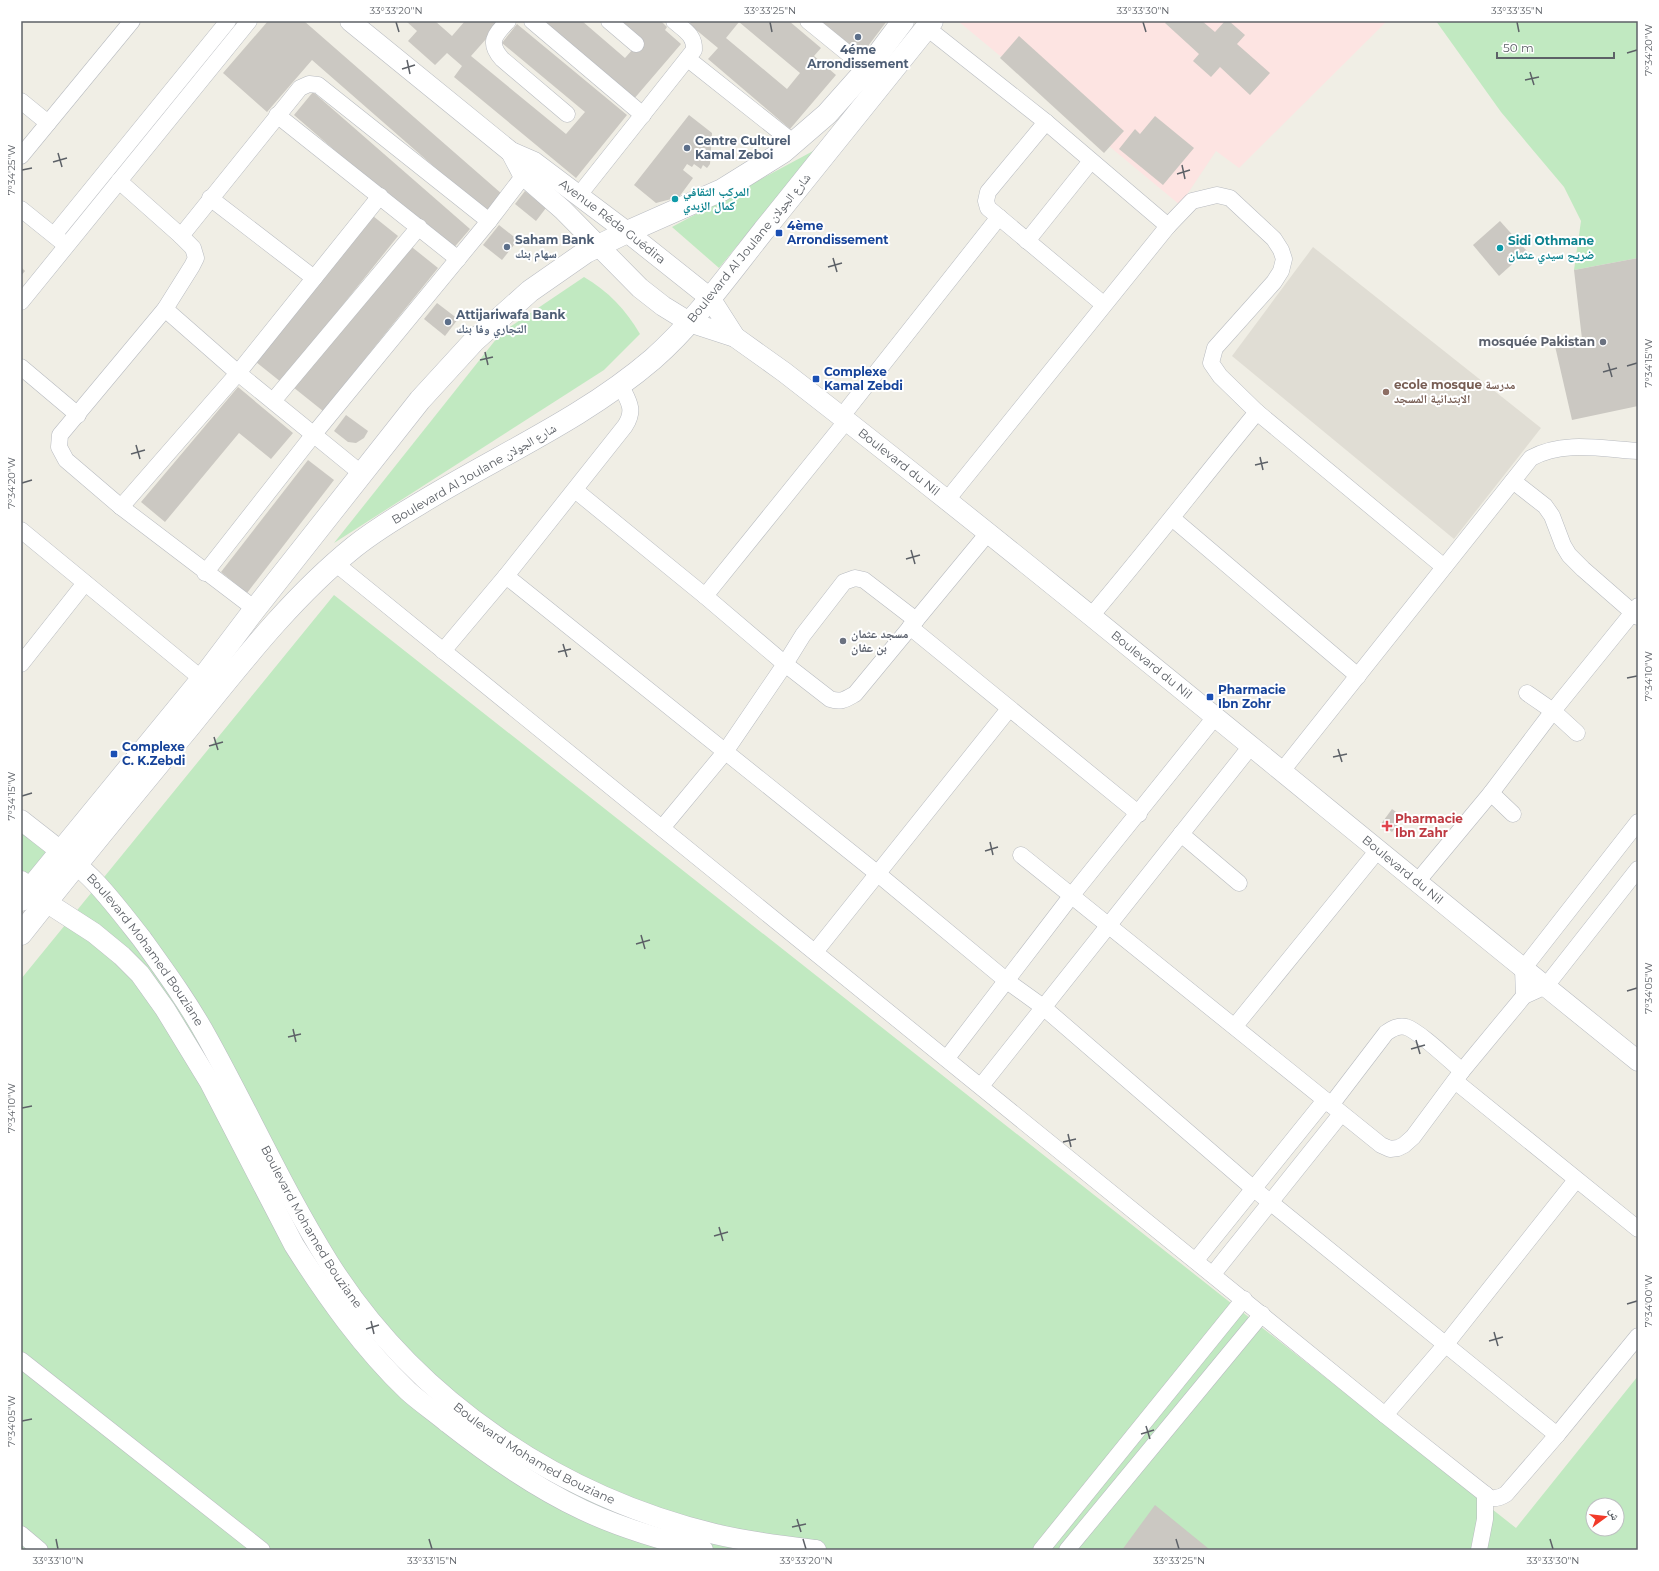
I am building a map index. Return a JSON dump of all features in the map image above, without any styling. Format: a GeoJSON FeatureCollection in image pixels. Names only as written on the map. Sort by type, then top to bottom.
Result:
{"type":"FeatureCollection","features":[{"type":"Feature","properties":{"kind":"main road","name":"Boulevard Al Joulane شارع الجولان"},"geometry":{"type":"LineString","coordinates":[[68,858],[254,609],[420,400],[474,341],[530,291],[574,259],[627,232],[722,190],[766,164],[794,143],[828,114],[867,69],[903,21]]}},
{"type":"Feature","properties":{"kind":"main road","name":"Boulevard Al Joulane شارع الجولان"},"geometry":{"type":"LineString","coordinates":[[21,934],[30,893],[68,858],[295,602],[356,545],[440,491],[567,420],[620,384],[655,357],[710,298],[930,24]]}},
{"type":"Feature","properties":{"kind":"street"},"geometry":{"type":"LineString","coordinates":[[21,156],[132,21]]}},
{"type":"Feature","properties":{"kind":"street"},"geometry":{"type":"LineString","coordinates":[[54,235],[228,21]]}},
{"type":"Feature","properties":{"kind":"street"},"geometry":{"type":"LineString","coordinates":[[21,302],[249,21]]}},
{"type":"Feature","properties":{"kind":"street"},"geometry":{"type":"LineString","coordinates":[[508,21],[495,35],[493,44],[495,52],[567,114]]}},
{"type":"Feature","properties":{"kind":"street"},"geometry":{"type":"LineString","coordinates":[[532,21],[643,115]]}},
{"type":"Feature","properties":{"kind":"street"},"geometry":{"type":"LineString","coordinates":[[609,21],[636,44]]}},
{"type":"Feature","properties":{"kind":"street"},"geometry":{"type":"LineString","coordinates":[[808,21],[867,69]]}},
{"type":"Feature","properties":{"kind":"street","name":"Avenue Réda Guédira"},"geometry":{"type":"LineString","coordinates":[[356,23],[511,152],[529,169],[563,210],[640,288],[663,306],[689,322]]}},
{"type":"Feature","properties":{"kind":"street"},"geometry":{"type":"LineString","coordinates":[[930,24],[1168,226]]}},
{"type":"Feature","properties":{"kind":"street"},"geometry":{"type":"LineString","coordinates":[[579,195],[694,50],[694,43],[683,26]]}},
{"type":"Feature","properties":{"kind":"street"},"geometry":{"type":"LineString","coordinates":[[688,59],[794,143]]}},
{"type":"Feature","properties":{"kind":"street"},"geometry":{"type":"LineString","coordinates":[[181,236],[277,115],[300,88],[309,84],[318,85],[489,221]]}},
{"type":"Feature","properties":{"kind":"street"},"geometry":{"type":"LineString","coordinates":[[21,101],[48,123]]}},
{"type":"Feature","properties":{"kind":"street"},"geometry":{"type":"LineString","coordinates":[[277,115],[458,259]]}},
{"type":"Feature","properties":{"kind":"street"},"geometry":{"type":"LineString","coordinates":[[1046,122],[988,192],[986,201],[988,208],[1104,304]]}},
{"type":"Feature","properties":{"kind":"street"},"geometry":{"type":"LineString","coordinates":[[1027,241],[1091,160]]}},
{"type":"Feature","properties":{"kind":"street"},"geometry":{"type":"LineString","coordinates":[[205,573],[314,434],[489,221],[529,169]]}},
{"type":"Feature","properties":{"kind":"street","name":"Avenue Réda Guédira"},"geometry":{"type":"LineString","coordinates":[[529,169],[579,195],[710,298]]}},
{"type":"Feature","properties":{"kind":"street"},"geometry":{"type":"LineString","coordinates":[[119,182],[181,236],[193,248],[196,258],[165,310],[60,435],[58,447],[66,460],[121,507],[205,573],[254,609]]}},
{"type":"Feature","properties":{"kind":"street"},"geometry":{"type":"LineString","coordinates":[[947,500],[1168,226],[1192,201],[1217,195],[1230,198],[1274,239],[1281,250],[1284,259],[1281,271],[1274,282],[1222,340],[1212,355],[1211,363],[1220,376],[1257,412],[1444,567]]}},
{"type":"Feature","properties":{"kind":"street"},"geometry":{"type":"LineString","coordinates":[[121,507],[238,373],[380,196]]}},
{"type":"Feature","properties":{"kind":"street"},"geometry":{"type":"LineString","coordinates":[[210,198],[314,278]]}},
{"type":"Feature","properties":{"kind":"street"},"geometry":{"type":"LineString","coordinates":[[21,209],[67,246]]}},
{"type":"Feature","properties":{"kind":"street"},"geometry":{"type":"LineString","coordinates":[[705,596],[999,217]]}},
{"type":"Feature","properties":{"kind":"street"},"geometry":{"type":"LineString","coordinates":[[273,401],[419,227]]}},
{"type":"Feature","properties":{"kind":"street","name":"Boulevard du Nil"},"geometry":{"type":"LineString","coordinates":[[710,298],[735,337]]}},
{"type":"Feature","properties":{"kind":"street"},"geometry":{"type":"LineString","coordinates":[[165,310],[238,373],[362,474]]}},
{"type":"Feature","properties":{"kind":"street","name":"Boulevard du Nil"},"geometry":{"type":"LineString","coordinates":[[689,322],[735,337],[844,418],[1091,616],[1522,969],[1546,986],[1638,1061]]}},
{"type":"Feature","properties":{"kind":"street"},"geometry":{"type":"LineString","coordinates":[[21,367],[78,415]]}},
{"type":"Feature","properties":{"kind":"street"},"geometry":{"type":"LineString","coordinates":[[443,650],[506,576],[630,418],[631,408],[620,384]]}},
{"type":"Feature","properties":{"kind":"street"},"geometry":{"type":"LineString","coordinates":[[1091,616],[1257,412]]}},
{"type":"Feature","properties":{"kind":"street"},"geometry":{"type":"LineString","coordinates":[[1282,771],[1531,458],[1547,451],[1561,448],[1586,447],[1638,451]]}},
{"type":"Feature","properties":{"kind":"street"},"geometry":{"type":"LineString","coordinates":[[1417,882],[1491,793],[1553,712],[1636,612],[1582,569],[1569,555],[1563,545],[1552,516],[1545,506],[1513,481]]}},
{"type":"Feature","properties":{"kind":"street"},"geometry":{"type":"LineString","coordinates":[[575,490],[705,596],[785,664],[830,699],[837,701],[843,700],[855,694],[988,533]]}},
{"type":"Feature","properties":{"kind":"street"},"geometry":{"type":"LineString","coordinates":[[1172,518],[1358,676]]}},
{"type":"Feature","properties":{"kind":"street"},"geometry":{"type":"LineString","coordinates":[[21,530],[202,679]]}},
{"type":"Feature","properties":{"kind":"street"},"geometry":{"type":"LineString","coordinates":[[335,563],[1485,1494],[1495,1499],[1501,1498],[1506,1494],[1557,1435],[1638,1336]]}},
{"type":"Feature","properties":{"kind":"street"},"geometry":{"type":"LineString","coordinates":[[506,576],[878,874],[1007,981],[1043,1007],[1254,1189],[1557,1435]]}},
{"type":"Feature","properties":{"kind":"street"},"geometry":{"type":"LineString","coordinates":[[662,828],[725,752],[803,635],[844,582],[855,578],[864,580],[1009,709],[1138,814]]}},
{"type":"Feature","properties":{"kind":"street"},"geometry":{"type":"LineString","coordinates":[[21,664],[85,583]]}},
{"type":"Feature","properties":{"kind":"street"},"geometry":{"type":"LineString","coordinates":[[1527,693],[1553,712],[1577,733]]}},
{"type":"Feature","properties":{"kind":"street"},"geometry":{"type":"LineString","coordinates":[[815,952],[1009,709]]}},
{"type":"Feature","properties":{"kind":"street"},"geometry":{"type":"LineString","coordinates":[[947,1058],[1072,895],[1215,717]]}},
{"type":"Feature","properties":{"kind":"street"},"geometry":{"type":"LineString","coordinates":[[981,1086],[1251,746]]}},
{"type":"Feature","properties":{"kind":"street"},"geometry":{"type":"LineString","coordinates":[[1491,793],[1513,814]]}},
{"type":"Feature","properties":{"kind":"street","name":"Boulevard Mohamed Bouziane"},"geometry":{"type":"LineString","coordinates":[[21,820],[68,858],[97,884],[129,922],[188,1005],[207,1037],[309,1230],[335,1271],[377,1330],[436,1390],[476,1421],[516,1449],[560,1476],[590,1491],[668,1521],[718,1535],[816,1550]]}},
{"type":"Feature","properties":{"kind":"street"},"geometry":{"type":"LineString","coordinates":[[1524,996],[1522,969],[1638,822]]}},
{"type":"Feature","properties":{"kind":"street"},"geometry":{"type":"LineString","coordinates":[[1180,834],[1239,883]]}},
{"type":"Feature","properties":{"kind":"street"},"geometry":{"type":"LineString","coordinates":[[1235,1026],[1378,850]]}},
{"type":"Feature","properties":{"kind":"street"},"geometry":{"type":"LineString","coordinates":[[1021,855],[1235,1026],[1332,1106],[1381,1145],[1390,1149],[1398,1148],[1404,1145],[1413,1137],[1458,1076],[1524,996],[1546,986],[1638,869]]}},
{"type":"Feature","properties":{"kind":"street","name":"Boulevard Mohamed Bouziane"},"geometry":{"type":"LineString","coordinates":[[30,893],[94,933],[122,956],[140,974],[165,1009],[209,1081],[294,1245],[345,1320],[369,1349],[408,1391],[480,1448],[561,1499],[619,1525],[703,1550]]}},
{"type":"Feature","properties":{"kind":"street"},"geometry":{"type":"LineString","coordinates":[[1213,1274],[1270,1202],[1332,1106],[1386,1033],[1396,1027],[1406,1027],[1417,1033],[1458,1076],[1576,1180],[1638,1229]]}},
{"type":"Feature","properties":{"kind":"street"},"geometry":{"type":"LineString","coordinates":[[1196,1260],[1254,1189],[1332,1106]]}},
{"type":"Feature","properties":{"kind":"street"},"geometry":{"type":"LineString","coordinates":[[1386,1415],[1446,1344],[1576,1180]]}},
{"type":"Feature","properties":{"kind":"street"},"geometry":{"type":"LineString","coordinates":[[1041,1550],[1244,1299]]}},
{"type":"Feature","properties":{"kind":"street"},"geometry":{"type":"LineString","coordinates":[[1067,1550],[1262,1314]]}},
{"type":"Feature","properties":{"kind":"street"},"geometry":{"type":"LineString","coordinates":[[21,1360],[262,1550]]}},
{"type":"Feature","properties":{"kind":"street"},"geometry":{"type":"LineString","coordinates":[[1126,1446],[1143,1459]]}},
{"type":"Feature","properties":{"kind":"street"},"geometry":{"type":"LineString","coordinates":[[1479,1550],[1485,1520],[1485,1494]]}},
{"type":"Feature","properties":{"kind":"street"},"geometry":{"type":"LineString","coordinates":[[21,1534],[40,1550]]}},
{"type":"Feature","properties":{"kind":"shaded area"},"geometry":{"type":"Polygon","coordinates":[[[958,21],[1387,21],[1239,168],[1216,151],[1180,205],[958,21]]]}},
{"type":"Feature","properties":{"kind":"shaded area","name":"ecole mosque مدرسة الابتدائية المسجد"},"geometry":{"type":"Polygon","coordinates":[[[1313,247],[1541,428],[1454,539],[1232,356],[1313,247]]]}},
{"type":"Feature","properties":{"kind":"green space"},"geometry":{"type":"Polygon","coordinates":[[[1436,21],[1638,21],[1638,258],[1574,270],[1581,221],[1564,187],[1501,112],[1436,21]]]}},
{"type":"Feature","properties":{"kind":"green space"},"geometry":{"type":"Polygon","coordinates":[[[815,150],[719,268],[672,227],[815,150]]]}},
{"type":"Feature","properties":{"kind":"green space"},"geometry":{"type":"Polygon","coordinates":[[[584,277],[601,288],[616,302],[629,317],[640,334],[604,370],[334,543],[501,333],[584,277]]]}},
{"type":"Feature","properties":{"kind":"green space"},"geometry":{"type":"Polygon","coordinates":[[[334,595],[1516,1528],[1638,1376],[1638,1550],[21,1550],[21,979],[334,595]]]}},
{"type":"Feature","properties":{"kind":"green space"},"geometry":{"type":"Polygon","coordinates":[[[21,820],[60,852],[21,881],[21,820]]]}},
{"type":"Feature","properties":{"kind":"building"},"geometry":{"type":"Polygon","coordinates":[[[268,21],[304,21],[502,194],[486,212],[312,60],[267,112],[223,73],[268,21]]]}},
{"type":"Feature","properties":{"kind":"building"},"geometry":{"type":"Polygon","coordinates":[[[406,21],[435,21],[452,36],[465,21],[502,21],[471,56],[566,134],[585,112],[502,43],[517,24],[627,115],[576,178],[454,77],[462,66],[447,53],[435,65],[408,41],[417,31],[406,21]]]}},
{"type":"Feature","properties":{"kind":"building"},"geometry":{"type":"Polygon","coordinates":[[[542,21],[582,21],[625,58],[641,40],[620,21],[661,21],[667,27],[665,30],[681,44],[633,100],[542,21]]]}},
{"type":"Feature","properties":{"kind":"building"},"geometry":{"type":"Polygon","coordinates":[[[692,21],[789,21],[821,48],[814,56],[836,75],[790,129],[708,59],[718,48],[689,24],[692,21]],[[739,22],[726,38],[787,89],[800,73],[739,22]]]}},
{"type":"Feature","properties":{"kind":"building","name":"4éme Arrondissement"},"geometry":{"type":"Polygon","coordinates":[[[820,21],[887,21],[862,54],[820,21]]]}},
{"type":"Feature","properties":{"kind":"building"},"geometry":{"type":"Polygon","coordinates":[[[1167,21],[1202,21],[1215,32],[1225,21],[1229,21],[1245,35],[1237,44],[1270,73],[1250,95],[1220,67],[1211,77],[1193,61],[1199,54],[1165,23],[1167,21]]]}},
{"type":"Feature","properties":{"kind":"building"},"geometry":{"type":"Polygon","coordinates":[[[1019,36],[1124,131],[1104,153],[1000,58],[1019,36]]]}},
{"type":"Feature","properties":{"kind":"building"},"geometry":{"type":"Polygon","coordinates":[[[313,92],[470,229],[451,251],[294,115],[313,92]]]}},
{"type":"Feature","properties":{"kind":"building","name":"Centre Culturel Kamal Zeboi"},"geometry":{"type":"Polygon","coordinates":[[[689,115],[712,133],[710,164],[707,168],[703,165],[701,169],[694,164],[692,167],[687,164],[683,170],[693,178],[679,197],[656,203],[634,185],[689,115]]]}},
{"type":"Feature","properties":{"kind":"building"},"geometry":{"type":"Polygon","coordinates":[[[1155,116],[1194,148],[1163,185],[1119,149],[1135,129],[1140,134],[1155,116]]]}},
{"type":"Feature","properties":{"kind":"building"},"geometry":{"type":"Polygon","coordinates":[[[525,191],[546,208],[536,221],[515,204],[525,191]]]}},
{"type":"Feature","properties":{"kind":"building"},"geometry":{"type":"Polygon","coordinates":[[[373,216],[398,236],[281,382],[256,362],[373,216]]]}},
{"type":"Feature","properties":{"kind":"building","name":"Sidi Othmane ضريح سيدي عثمان"},"geometry":{"type":"Polygon","coordinates":[[[1500,221],[1527,251],[1499,276],[1473,245],[1500,221]]]}},
{"type":"Feature","properties":{"kind":"building"},"geometry":{"type":"Polygon","coordinates":[[[499,225],[518,240],[502,260],[483,245],[499,225]]]}},
{"type":"Feature","properties":{"kind":"building"},"geometry":{"type":"Polygon","coordinates":[[[408,244],[438,268],[323,411],[293,387],[408,244]]]}},
{"type":"Feature","properties":{"kind":"building","name":"mosquée Pakistan"},"geometry":{"type":"Polygon","coordinates":[[[1638,258],[1638,406],[1572,420],[1555,346],[1582,339],[1574,270],[1638,258]]]}},
{"type":"Feature","properties":{"kind":"building"},"geometry":{"type":"Polygon","coordinates":[[[21,267],[25,271],[21,276],[21,267]]]}},
{"type":"Feature","properties":{"kind":"building"},"geometry":{"type":"Polygon","coordinates":[[[437,303],[458,319],[445,336],[424,319],[437,303]]]}},
{"type":"Feature","properties":{"kind":"building"},"geometry":{"type":"Polygon","coordinates":[[[238,387],[293,433],[271,459],[239,433],[165,522],[141,502],[238,387]]]}},
{"type":"Feature","properties":{"kind":"building"},"geometry":{"type":"Polygon","coordinates":[[[346,415],[368,431],[364,438],[356,443],[348,442],[334,431],[346,415]]]}},
{"type":"Feature","properties":{"kind":"building"},"geometry":{"type":"Polygon","coordinates":[[[308,460],[334,480],[247,593],[221,572],[308,460]]]}},
{"type":"Feature","properties":{"kind":"building"},"geometry":{"type":"Polygon","coordinates":[[[1392,809],[1403,817],[1392,832],[1381,824],[1392,809]]]}},
{"type":"Feature","properties":{"kind":"building"},"geometry":{"type":"Polygon","coordinates":[[[1155,1505],[1209,1549],[1122,1550],[1155,1505]]]}},
{"type":"Feature","properties":{"kind":"place","name":"4éme Arrondissement"},"geometry":{"type":"Point","coordinates":[858,37]}},
{"type":"Feature","properties":{"kind":"place","name":"Centre Culturel Kamal Zeboi"},"geometry":{"type":"Point","coordinates":[687,148]}},
{"type":"Feature","properties":{"kind":"place","name":"المركب الثقافي كمال الزبدي"},"geometry":{"type":"Point","coordinates":[675,199]}},
{"type":"Feature","properties":{"kind":"place","name":"4ème Arrondissement"},"geometry":{"type":"Point","coordinates":[779,233]}},
{"type":"Feature","properties":{"kind":"place","name":"Saham Bank سهام بنك"},"geometry":{"type":"Point","coordinates":[507,247]}},
{"type":"Feature","properties":{"kind":"place","name":"Sidi Othmane ضريح سيدي عثمان"},"geometry":{"type":"Point","coordinates":[1500,248]}},
{"type":"Feature","properties":{"kind":"place","name":"Attijariwafa Bank التجاري وفا بنك"},"geometry":{"type":"Point","coordinates":[448,322]}},
{"type":"Feature","properties":{"kind":"place","name":"mosquée Pakistan"},"geometry":{"type":"Point","coordinates":[1603,342]}},
{"type":"Feature","properties":{"kind":"place","name":"Complexe Kamal Zebdi"},"geometry":{"type":"Point","coordinates":[816,379]}},
{"type":"Feature","properties":{"kind":"place","name":"ecole mosque مدرسة الابتدائية المسجد"},"geometry":{"type":"Point","coordinates":[1386,392]}},
{"type":"Feature","properties":{"kind":"place","name":"مسجد عثمان بن عفان"},"geometry":{"type":"Point","coordinates":[843,641]}},
{"type":"Feature","properties":{"kind":"place","name":"Pharmacie Ibn Zohr"},"geometry":{"type":"Point","coordinates":[1210,697]}},
{"type":"Feature","properties":{"kind":"place","name":"Complexe C. K.Zebdi"},"geometry":{"type":"Point","coordinates":[114,754]}},
{"type":"Feature","properties":{"kind":"place","name":"Pharmacie Ibn Zahr"},"geometry":{"type":"Point","coordinates":[1387,826]}}]}
